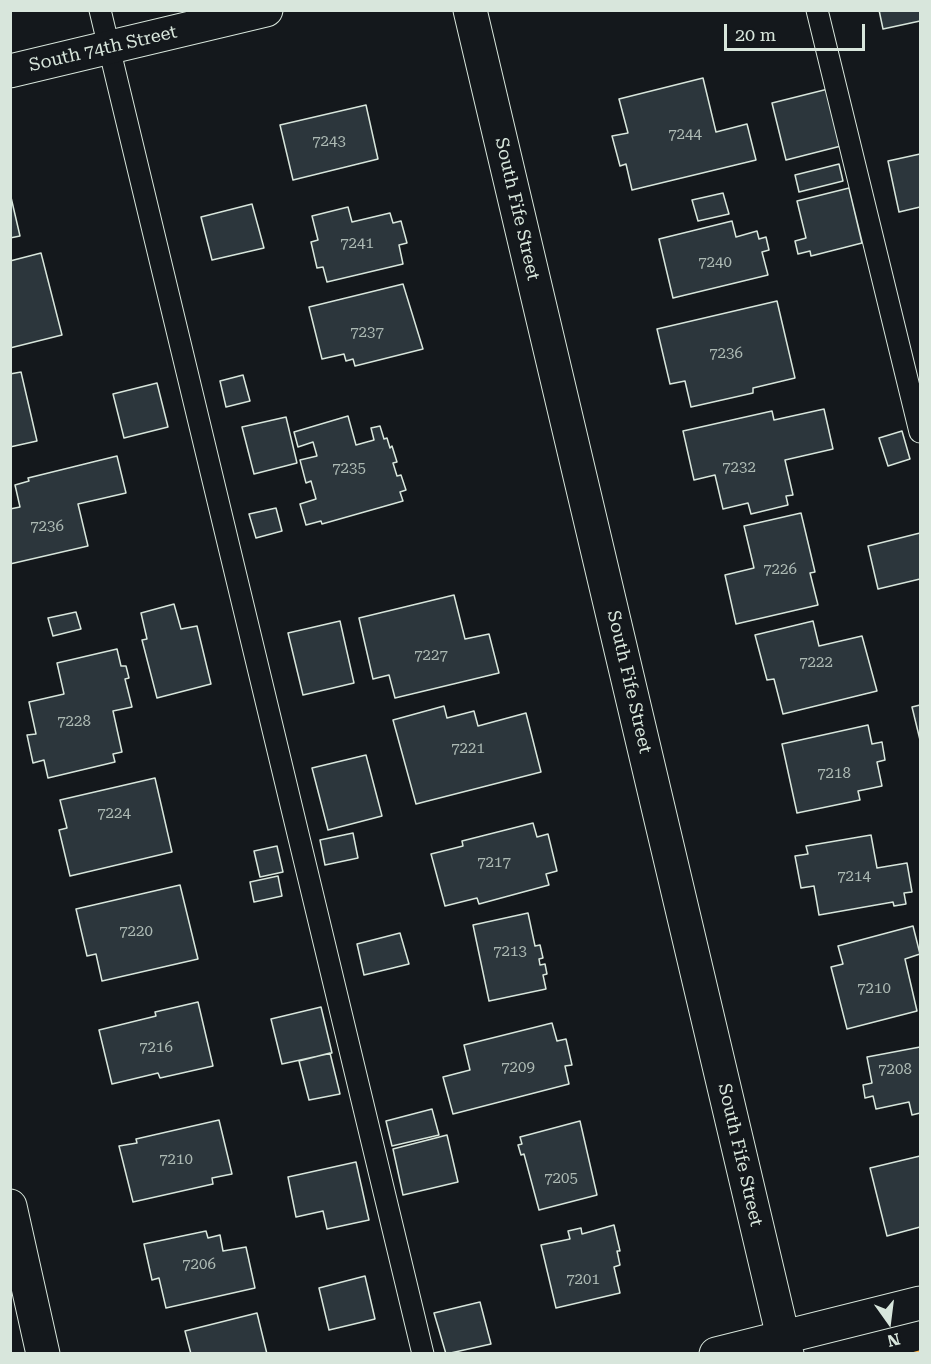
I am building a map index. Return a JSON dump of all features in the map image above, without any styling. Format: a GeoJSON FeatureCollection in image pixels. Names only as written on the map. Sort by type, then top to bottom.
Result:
{"type":"FeatureCollection","features":[{"type":"Feature","properties":{"kind":"street","name":"South 74th Street"},"geometry":{"type":"LineString","coordinates":[[10,72],[266,10]]}},
{"type":"Feature","properties":{"kind":"street","name":"South Fife Street"},"geometry":{"type":"LineString","coordinates":[[470,10],[785,1345]]}},
{"type":"Feature","properties":{"kind":"street"},"geometry":{"type":"LineString","coordinates":[[10,1206],[43,1353]]}},
{"type":"Feature","properties":{"kind":"street"},"geometry":{"type":"LineString","coordinates":[[716,1353],[785,1345],[921,1303]]}},
{"type":"Feature","properties":{"kind":"lane"},"geometry":{"type":"LineString","coordinates":[[100,10],[423,1353]]}},
{"type":"Feature","properties":{"kind":"lane"},"geometry":{"type":"LineString","coordinates":[[817,10],[921,432]]}},
{"type":"Feature","properties":{"kind":"building"},"geometry":{"type":"Polygon","coordinates":[[[879,10],[920,10],[920,21],[883,29],[879,10]]]}},
{"type":"Feature","properties":{"kind":"building"},"geometry":{"type":"Polygon","coordinates":[[[703,78],[716,132],[747,124],[756,160],[632,190],[626,164],[620,166],[612,136],[628,133],[619,99],[703,78]]]}},
{"type":"Feature","properties":{"kind":"building"},"geometry":{"type":"Polygon","coordinates":[[[828,89],[841,146],[786,160],[772,103],[828,89]]]}},
{"type":"Feature","properties":{"kind":"building"},"geometry":{"type":"Polygon","coordinates":[[[366,105],[378,159],[293,180],[280,125],[366,105]]]}},
{"type":"Feature","properties":{"kind":"building"},"geometry":{"type":"Polygon","coordinates":[[[920,154],[920,207],[899,212],[888,161],[920,154]]]}},
{"type":"Feature","properties":{"kind":"building"},"geometry":{"type":"Polygon","coordinates":[[[839,164],[843,181],[799,192],[795,175],[839,164]]]}},
{"type":"Feature","properties":{"kind":"building"},"geometry":{"type":"Polygon","coordinates":[[[849,188],[862,243],[811,256],[810,251],[798,254],[795,241],[806,238],[797,201],[849,188]]]}},
{"type":"Feature","properties":{"kind":"building"},"geometry":{"type":"Polygon","coordinates":[[[10,193],[20,236],[10,238],[10,193]]]}},
{"type":"Feature","properties":{"kind":"building"},"geometry":{"type":"Polygon","coordinates":[[[723,193],[729,214],[698,221],[692,200],[723,193]]]}},
{"type":"Feature","properties":{"kind":"building"},"geometry":{"type":"Polygon","coordinates":[[[252,204],[264,248],[212,260],[201,217],[252,204]]]}},
{"type":"Feature","properties":{"kind":"building"},"geometry":{"type":"Polygon","coordinates":[[[348,207],[352,222],[390,213],[393,223],[401,221],[407,243],[399,245],[403,264],[327,282],[323,267],[317,268],[311,242],[318,240],[312,216],[348,207]]]}},
{"type":"Feature","properties":{"kind":"building"},"geometry":{"type":"Polygon","coordinates":[[[732,221],[736,237],[757,231],[759,239],[766,237],[769,250],[762,252],[768,275],[673,298],[659,239],[732,221]]]}},
{"type":"Feature","properties":{"kind":"building"},"geometry":{"type":"Polygon","coordinates":[[[41,253],[62,335],[10,348],[10,261],[41,253]]]}},
{"type":"Feature","properties":{"kind":"building"},"geometry":{"type":"Polygon","coordinates":[[[403,284],[423,349],[355,366],[353,359],[346,361],[344,354],[322,359],[309,307],[403,284]]]}},
{"type":"Feature","properties":{"kind":"building"},"geometry":{"type":"Polygon","coordinates":[[[777,301],[795,378],[753,388],[753,393],[691,407],[685,381],[670,384],[657,329],[777,301]]]}},
{"type":"Feature","properties":{"kind":"building"},"geometry":{"type":"Polygon","coordinates":[[[21,372],[37,441],[10,447],[10,374],[21,372]]]}},
{"type":"Feature","properties":{"kind":"building"},"geometry":{"type":"Polygon","coordinates":[[[243,375],[250,401],[226,407],[220,381],[243,375]]]}},
{"type":"Feature","properties":{"kind":"building"},"geometry":{"type":"Polygon","coordinates":[[[157,383],[168,427],[124,438],[113,394],[157,383]]]}},
{"type":"Feature","properties":{"kind":"building"},"geometry":{"type":"Polygon","coordinates":[[[824,409],[833,449],[785,460],[793,495],[786,496],[788,505],[751,514],[748,503],[723,509],[715,475],[694,480],[683,431],[772,411],[774,420],[824,409]]]}},
{"type":"Feature","properties":{"kind":"building"},"geometry":{"type":"Polygon","coordinates":[[[348,416],[356,445],[374,440],[371,428],[380,426],[384,439],[387,438],[390,448],[392,446],[397,462],[393,463],[397,476],[401,475],[406,490],[400,492],[403,501],[322,524],[321,521],[306,525],[300,504],[316,499],[311,481],[306,483],[300,460],[317,456],[313,442],[298,447],[294,432],[348,416]]]}},
{"type":"Feature","properties":{"kind":"building"},"geometry":{"type":"Polygon","coordinates":[[[286,417],[297,463],[254,474],[242,427],[286,417]]]}},
{"type":"Feature","properties":{"kind":"building"},"geometry":{"type":"Polygon","coordinates":[[[902,431],[910,459],[888,466],[879,438],[902,431]]]}},
{"type":"Feature","properties":{"kind":"building"},"geometry":{"type":"Polygon","coordinates":[[[117,456],[126,493],[78,504],[88,546],[10,564],[10,509],[20,507],[15,485],[29,481],[28,478],[117,456]]]}},
{"type":"Feature","properties":{"kind":"building"},"geometry":{"type":"Polygon","coordinates":[[[276,508],[282,531],[256,538],[249,514],[276,508]]]}},
{"type":"Feature","properties":{"kind":"building"},"geometry":{"type":"Polygon","coordinates":[[[801,513],[815,572],[810,573],[818,605],[736,624],[725,575],[754,568],[744,526],[801,513]]]}},
{"type":"Feature","properties":{"kind":"building"},"geometry":{"type":"Polygon","coordinates":[[[920,533],[920,579],[878,589],[868,546],[920,533]]]}},
{"type":"Feature","properties":{"kind":"building"},"geometry":{"type":"Polygon","coordinates":[[[454,595],[465,639],[489,634],[499,673],[395,698],[389,675],[373,679],[359,618],[454,595]]]}},
{"type":"Feature","properties":{"kind":"building"},"geometry":{"type":"Polygon","coordinates":[[[174,604],[181,629],[197,626],[211,684],[157,698],[142,640],[147,639],[141,613],[174,604]]]}},
{"type":"Feature","properties":{"kind":"building"},"geometry":{"type":"Polygon","coordinates":[[[76,612],[81,629],[53,636],[48,618],[76,612]]]}},
{"type":"Feature","properties":{"kind":"building"},"geometry":{"type":"Polygon","coordinates":[[[340,621],[354,683],[303,695],[288,633],[340,621]]]}},
{"type":"Feature","properties":{"kind":"building"},"geometry":{"type":"Polygon","coordinates":[[[813,621],[819,646],[862,636],[877,691],[783,714],[774,679],[767,680],[755,635],[813,621]]]}},
{"type":"Feature","properties":{"kind":"building"},"geometry":{"type":"Polygon","coordinates":[[[117,649],[121,666],[126,666],[129,678],[125,679],[132,707],[113,711],[122,752],[113,754],[115,762],[48,778],[44,760],[33,763],[27,735],[36,734],[29,702],[64,694],[57,663],[117,649]]]}},
{"type":"Feature","properties":{"kind":"building"},"geometry":{"type":"Polygon","coordinates":[[[920,705],[920,740],[912,707],[920,705]]]}},
{"type":"Feature","properties":{"kind":"building"},"geometry":{"type":"Polygon","coordinates":[[[444,706],[447,718],[474,711],[478,726],[526,713],[541,772],[416,804],[393,720],[444,706]]]}},
{"type":"Feature","properties":{"kind":"building"},"geometry":{"type":"Polygon","coordinates":[[[868,725],[872,744],[882,742],[885,760],[877,762],[882,786],[858,791],[860,800],[797,813],[782,744],[868,725]]]}},
{"type":"Feature","properties":{"kind":"building"},"geometry":{"type":"Polygon","coordinates":[[[366,755],[382,816],[328,830],[312,768],[366,755]]]}},
{"type":"Feature","properties":{"kind":"building"},"geometry":{"type":"Polygon","coordinates":[[[155,778],[172,852],[70,876],[59,830],[67,828],[60,800],[155,778]]]}},
{"type":"Feature","properties":{"kind":"building"},"geometry":{"type":"Polygon","coordinates":[[[533,823],[537,837],[548,834],[557,871],[546,874],[549,885],[479,904],[477,898],[445,906],[431,854],[463,846],[462,841],[533,823]]]}},
{"type":"Feature","properties":{"kind":"building"},"geometry":{"type":"Polygon","coordinates":[[[353,833],[358,858],[325,865],[320,840],[353,833]]]}},
{"type":"Feature","properties":{"kind":"building"},"geometry":{"type":"Polygon","coordinates":[[[871,835],[877,868],[907,863],[912,892],[904,893],[906,904],[894,906],[893,902],[819,915],[814,886],[801,888],[795,856],[808,854],[806,846],[871,835]]]}},
{"type":"Feature","properties":{"kind":"building"},"geometry":{"type":"Polygon","coordinates":[[[277,846],[283,872],[260,877],[254,851],[277,846]]]}},
{"type":"Feature","properties":{"kind":"building"},"geometry":{"type":"Polygon","coordinates":[[[278,876],[282,896],[254,902],[250,882],[278,876]]]}},
{"type":"Feature","properties":{"kind":"building"},"geometry":{"type":"Polygon","coordinates":[[[180,885],[198,959],[102,981],[96,954],[87,956],[76,909],[180,885]]]}},
{"type":"Feature","properties":{"kind":"building"},"geometry":{"type":"Polygon","coordinates":[[[528,913],[535,946],[540,945],[543,958],[539,959],[540,965],[545,964],[547,974],[543,975],[546,989],[489,1001],[473,925],[528,913]]]}},
{"type":"Feature","properties":{"kind":"building"},"geometry":{"type":"Polygon","coordinates":[[[913,926],[920,954],[905,959],[917,1011],[847,1029],[831,967],[843,964],[838,946],[913,926]]]}},
{"type":"Feature","properties":{"kind":"building"},"geometry":{"type":"Polygon","coordinates":[[[400,933],[409,964],[364,975],[357,944],[400,933]]]}},
{"type":"Feature","properties":{"kind":"building"},"geometry":{"type":"Polygon","coordinates":[[[198,1002],[213,1066],[160,1078],[158,1073],[112,1084],[99,1030],[156,1016],[155,1012],[198,1002]]]}},
{"type":"Feature","properties":{"kind":"building"},"geometry":{"type":"Polygon","coordinates":[[[321,1007],[332,1053],[282,1064],[271,1019],[321,1007]]]}},
{"type":"Feature","properties":{"kind":"building"},"geometry":{"type":"Polygon","coordinates":[[[552,1023],[557,1041],[566,1039],[572,1065],[565,1066],[569,1084],[453,1114],[443,1077],[470,1070],[464,1045],[552,1023]]]}},
{"type":"Feature","properties":{"kind":"building"},"geometry":{"type":"Polygon","coordinates":[[[920,1047],[920,1113],[912,1115],[909,1102],[876,1109],[873,1096],[865,1098],[863,1085],[872,1083],[867,1057],[920,1047]]]}},
{"type":"Feature","properties":{"kind":"building"},"geometry":{"type":"Polygon","coordinates":[[[330,1053],[340,1094],[309,1100],[299,1061],[330,1053]]]}},
{"type":"Feature","properties":{"kind":"building"},"geometry":{"type":"Polygon","coordinates":[[[432,1109],[439,1135],[392,1146],[386,1121],[432,1109]]]}},
{"type":"Feature","properties":{"kind":"building"},"geometry":{"type":"Polygon","coordinates":[[[219,1120],[232,1174],[212,1178],[213,1184],[133,1202],[119,1146],[137,1143],[136,1139],[219,1120]]]}},
{"type":"Feature","properties":{"kind":"building"},"geometry":{"type":"Polygon","coordinates":[[[580,1121],[597,1195],[539,1210],[524,1154],[521,1155],[518,1145],[522,1144],[520,1137],[580,1121]]]}},
{"type":"Feature","properties":{"kind":"building"},"geometry":{"type":"Polygon","coordinates":[[[447,1135],[458,1182],[403,1195],[393,1149],[447,1135]]]}},
{"type":"Feature","properties":{"kind":"building"},"geometry":{"type":"Polygon","coordinates":[[[920,1156],[920,1227],[887,1236],[870,1168],[920,1156]]]}},
{"type":"Feature","properties":{"kind":"building"},"geometry":{"type":"Polygon","coordinates":[[[356,1162],[369,1220],[327,1229],[323,1211],[296,1217],[288,1177],[356,1162]]]}},
{"type":"Feature","properties":{"kind":"building"},"geometry":{"type":"Polygon","coordinates":[[[614,1225],[620,1251],[617,1251],[620,1265],[614,1267],[620,1293],[556,1308],[541,1245],[570,1239],[568,1231],[581,1228],[582,1234],[614,1225]]]}},
{"type":"Feature","properties":{"kind":"building"},"geometry":{"type":"Polygon","coordinates":[[[206,1231],[208,1238],[220,1235],[223,1251],[246,1247],[255,1288],[166,1308],[159,1278],[152,1280],[144,1244],[206,1231]]]}},
{"type":"Feature","properties":{"kind":"building"},"geometry":{"type":"Polygon","coordinates":[[[365,1276],[375,1319],[329,1330],[319,1288],[365,1276]]]}},
{"type":"Feature","properties":{"kind":"building"},"geometry":{"type":"Polygon","coordinates":[[[480,1302],[491,1344],[446,1354],[434,1313],[480,1302]]]}},
{"type":"Feature","properties":{"kind":"building"},"geometry":{"type":"Polygon","coordinates":[[[257,1313],[267,1354],[191,1354],[185,1331],[257,1313]]]}},
{"type":"Feature","properties":{"kind":"power"},"geometry":{"type":"LineString","coordinates":[[909,1354],[920,1351]]}}]}
